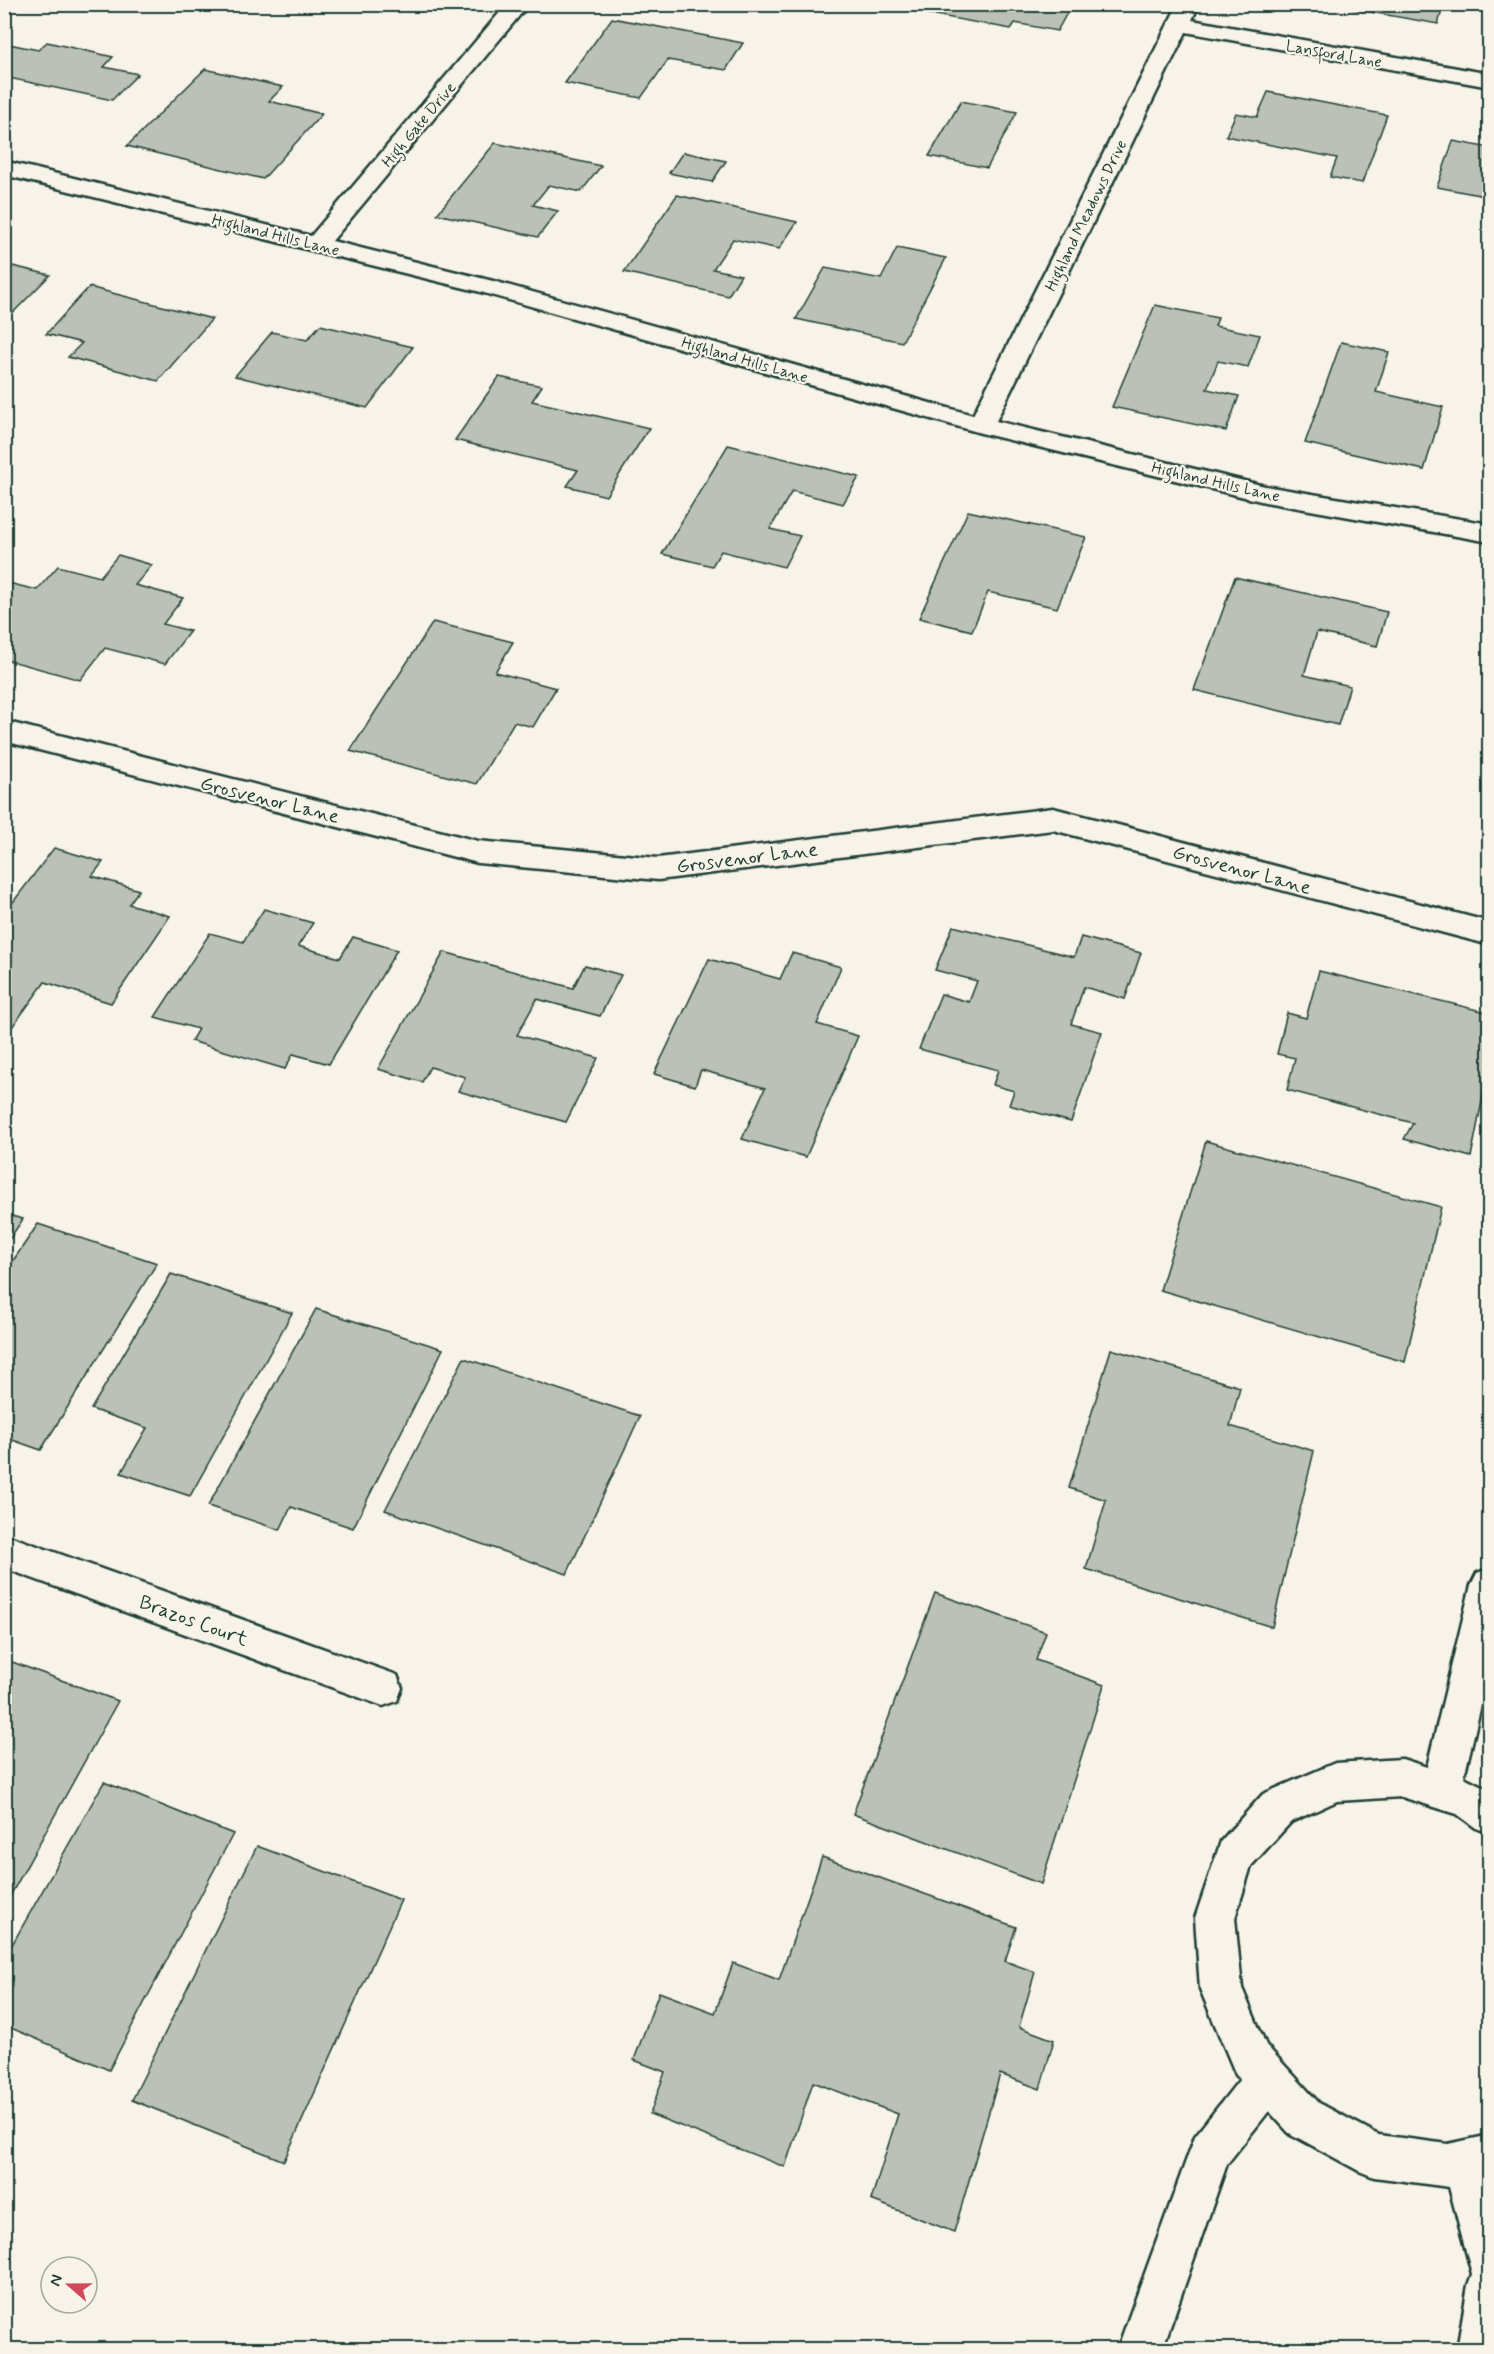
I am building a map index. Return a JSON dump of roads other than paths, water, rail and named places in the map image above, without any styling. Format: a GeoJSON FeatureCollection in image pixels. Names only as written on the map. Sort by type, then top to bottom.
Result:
{"type":"FeatureCollection","features":[{"type":"Feature","properties":{"kind":"street","name":"High Gate Drive"},"geometry":{"type":"LineString","coordinates":[[318,243],[519,4]]}},
{"type":"Feature","properties":{"kind":"street","name":"Lansford Lane"},"geometry":{"type":"LineString","coordinates":[[1184,14],[1490,81]]}},
{"type":"Feature","properties":{"kind":"street","name":"Highland Meadows Drive"},"geometry":{"type":"LineString","coordinates":[[981,425],[1184,14]]}},
{"type":"Feature","properties":{"kind":"street","name":"Highland Hills Lane"},"geometry":{"type":"LineString","coordinates":[[4,168],[318,243],[485,286],[981,425],[1264,494],[1490,533]]}},
{"type":"Feature","properties":{"kind":"street","name":"Grosvenor Lane"},"geometry":{"type":"LineString","coordinates":[[4,731],[478,852],[658,869],[1053,819],[1490,934]]}},
{"type":"Feature","properties":{"kind":"street","name":"Brazos Court"},"geometry":{"type":"LineString","coordinates":[[4,1551],[383,1688]]}},
{"type":"Feature","properties":{"kind":"street"},"geometry":{"type":"LineString","coordinates":[[1441,1790],[1490,1585]]}},
{"type":"Feature","properties":{"kind":"street"},"geometry":{"type":"LineString","coordinates":[[1490,1814],[1468,1798],[1402,1778],[1335,1782],[1277,1808],[1235,1855],[1215,1918],[1221,1989],[1251,2060],[1304,2118],[1374,2156],[1448,2166],[1477,2159],[1490,2264]]}},
{"type":"Feature","properties":{"kind":"street"},"geometry":{"type":"LineString","coordinates":[[1139,2349],[1210,2151],[1268,2078]]}},
{"type":"Feature","properties":{"kind":"street"},"geometry":{"type":"LineString","coordinates":[[1479,2349],[1490,2285]]}}]}
